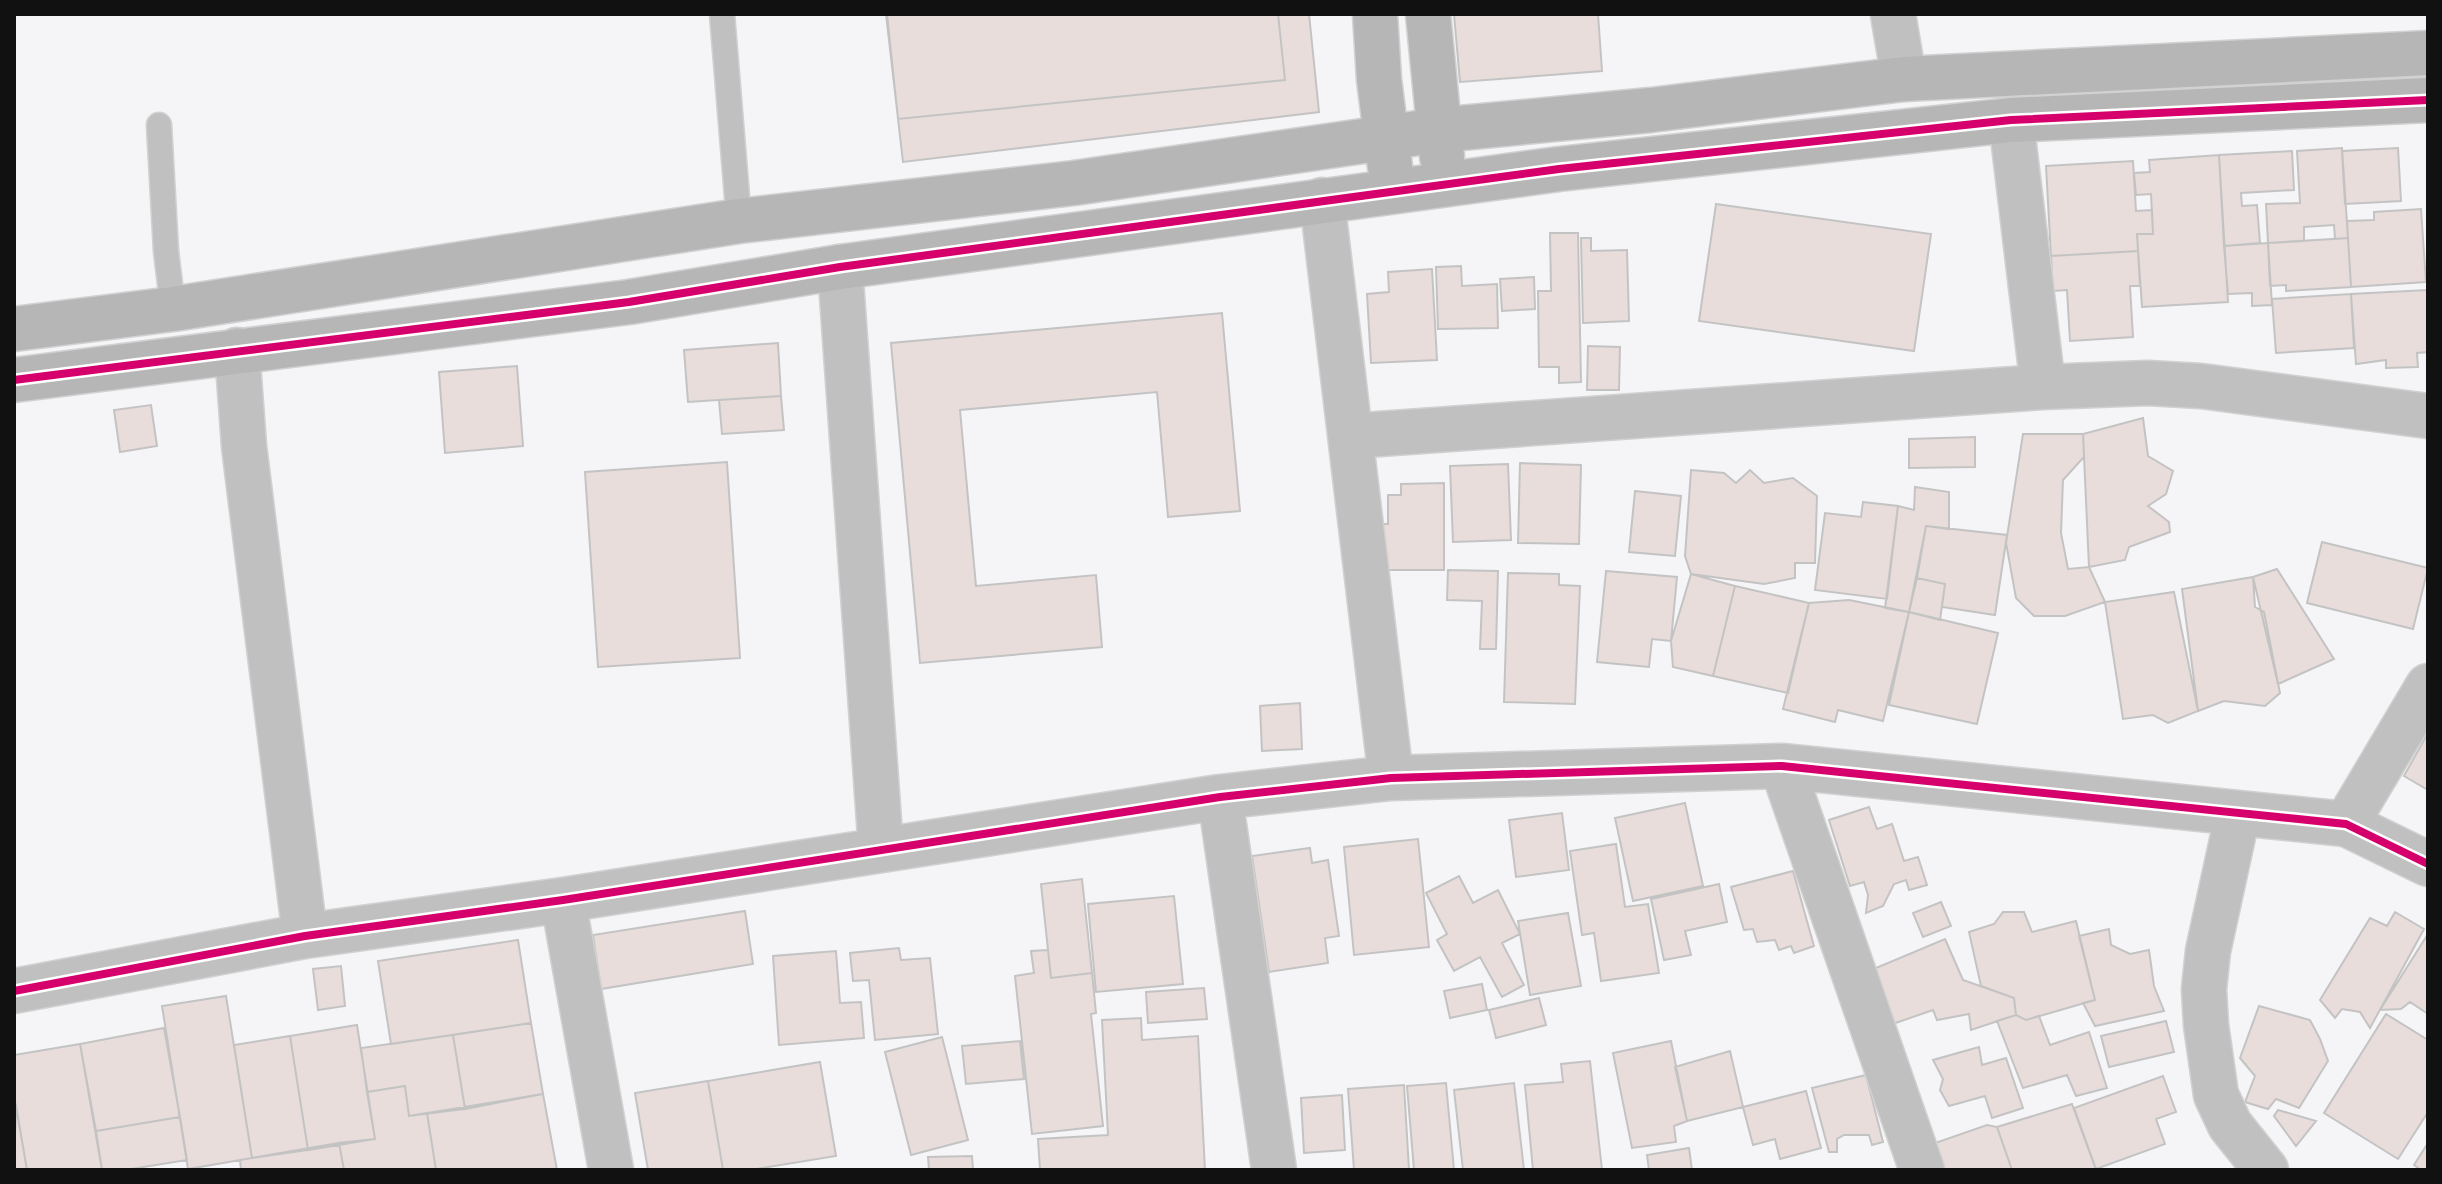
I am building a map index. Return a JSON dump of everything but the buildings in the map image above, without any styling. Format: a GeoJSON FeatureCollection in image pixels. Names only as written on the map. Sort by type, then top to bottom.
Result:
{"type":"FeatureCollection","features":[{"type":"Feature","properties":{"kind":"street"},"geometry":{"type":"LineString","coordinates":[[1375,14],[1386,139],[1394,190]]}},
{"type":"Feature","properties":{"kind":"street"},"geometry":{"type":"LineString","coordinates":[[1428,14],[1444,183]]}},
{"type":"Feature","properties":{"kind":"street"},"geometry":{"type":"LineString","coordinates":[[1893,14],[1904,79]]}},
{"type":"Feature","properties":{"kind":"street"},"geometry":{"type":"LineString","coordinates":[[14,329],[173,309],[739,221],[1074,183],[1439,130],[1651,110],[1904,79],[2428,53]]}},
{"type":"Feature","properties":{"kind":"street"},"geometry":{"type":"LineString","coordinates":[[14,380],[629,302],[840,267],[1444,183],[2011,120],[2428,100]]}},
{"type":"Feature","properties":{"kind":"street"},"geometry":{"type":"LineString","coordinates":[[2011,120],[2043,387]]}},
{"type":"Feature","properties":{"kind":"street"},"geometry":{"type":"LineString","coordinates":[[1322,200],[1391,778]]}},
{"type":"Feature","properties":{"kind":"street"},"geometry":{"type":"LineString","coordinates":[[619,241],[629,302]]}},
{"type":"Feature","properties":{"kind":"street"},"geometry":{"type":"LineString","coordinates":[[840,267],[881,850]]}},
{"type":"Feature","properties":{"kind":"street"},"geometry":{"type":"LineString","coordinates":[[237,350],[244,446],[305,936]]}},
{"type":"Feature","properties":{"kind":"street"},"geometry":{"type":"LineString","coordinates":[[1351,436],[2043,387],[2148,383],[2201,386],[2428,416]]}},
{"type":"Feature","properties":{"kind":"street"},"geometry":{"type":"LineString","coordinates":[[2346,824],[2428,686]]}},
{"type":"Feature","properties":{"kind":"street"},"geometry":{"type":"LineString","coordinates":[[14,991],[305,936],[563,900],[1220,797],[1391,778],[1782,766],[2346,824],[2428,864]]}},
{"type":"Feature","properties":{"kind":"street"},"geometry":{"type":"LineString","coordinates":[[1782,766],[1922,1170]]}},
{"type":"Feature","properties":{"kind":"street"},"geometry":{"type":"LineString","coordinates":[[1220,797],[1274,1170]]}},
{"type":"Feature","properties":{"kind":"street"},"geometry":{"type":"LineString","coordinates":[[2238,813],[2208,951],[2204,989],[2206,1025],[2216,1095],[2230,1125],[2266,1170]]}},
{"type":"Feature","properties":{"kind":"street"},"geometry":{"type":"LineString","coordinates":[[563,900],[611,1170]]}},
{"type":"Feature","properties":{"kind":"lane"},"geometry":{"type":"LineString","coordinates":[[722,14],[739,221]]}},
{"type":"Feature","properties":{"kind":"lane"},"geometry":{"type":"LineString","coordinates":[[159,125],[166,251],[173,309]]}},
{"type":"Feature","properties":{"kind":"cycle path"},"geometry":{"type":"LineString","coordinates":[[14,380],[629,302],[840,267],[1559,169],[2011,120],[2428,100]]}},
{"type":"Feature","properties":{"kind":"cycle path"},"geometry":{"type":"LineString","coordinates":[[14,991],[305,936],[563,900],[1220,797],[1391,778],[1782,766],[2346,824],[2428,864]]}}]}
